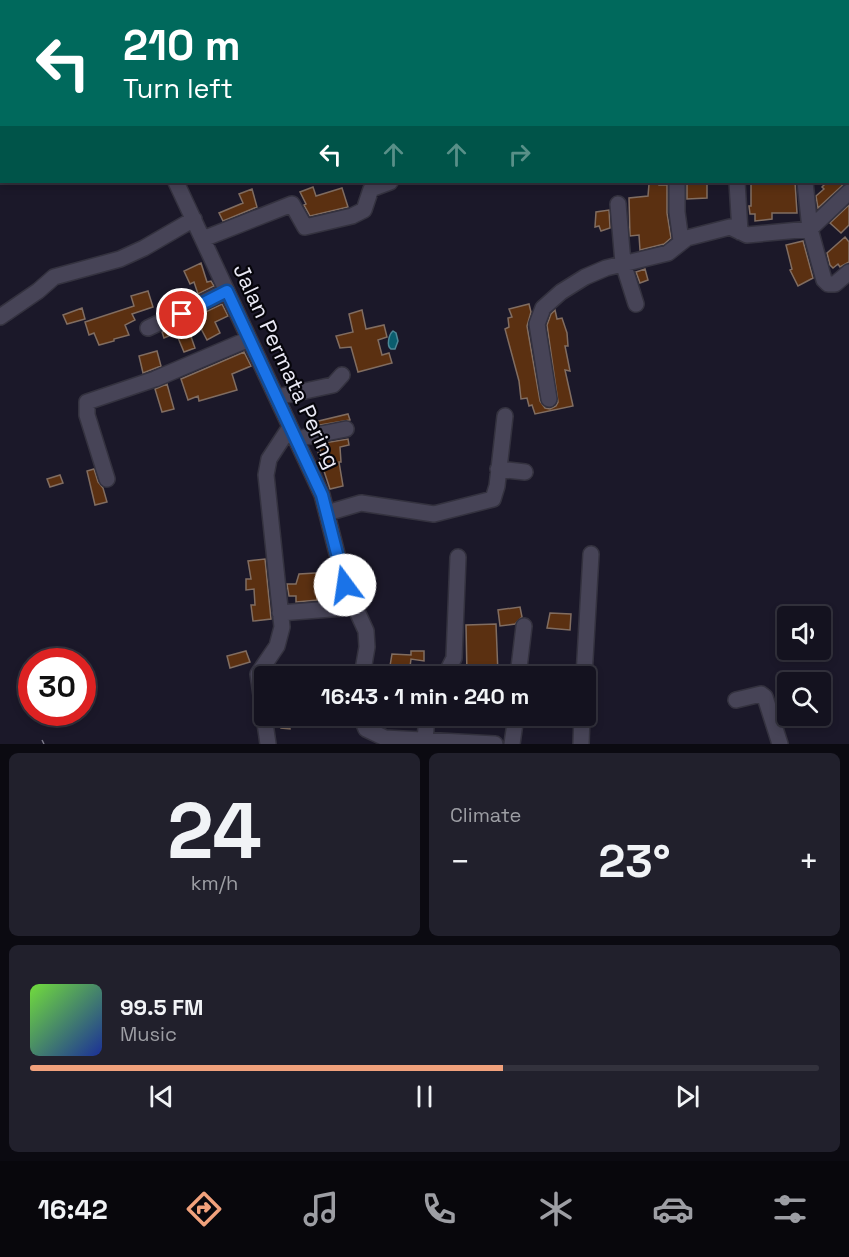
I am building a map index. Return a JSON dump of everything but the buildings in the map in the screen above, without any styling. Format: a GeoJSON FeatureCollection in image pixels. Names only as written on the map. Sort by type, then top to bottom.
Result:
{"type":"FeatureCollection","features":[{"type":"Feature","properties":{"kind":"street","name":"Jalan Permata Pering"},"geometry":{"type":"LineString","coordinates":[[176,183],[322,495],[345,585],[366,630],[367,647],[364,666]]}},
{"type":"Feature","properties":{"kind":"street"},"geometry":{"type":"LineString","coordinates":[[203,239],[292,204],[305,227],[352,216],[363,210],[371,189],[387,183]]}},
{"type":"Feature","properties":{"kind":"street"},"geometry":{"type":"LineString","coordinates":[[677,183],[677,212],[681,242]]}},
{"type":"Feature","properties":{"kind":"street"},"geometry":{"type":"LineString","coordinates":[[737,183],[740,232]]}},
{"type":"Feature","properties":{"kind":"street"},"geometry":{"type":"LineString","coordinates":[[805,183],[810,229],[824,280],[828,284],[835,284],[849,272]]}},
{"type":"Feature","properties":{"kind":"street"},"geometry":{"type":"LineString","coordinates":[[549,399],[537,324],[543,308],[561,292],[585,277],[606,268],[668,253],[687,238],[730,227],[747,235],[810,229],[849,192]]}},
{"type":"Feature","properties":{"kind":"street"},"geometry":{"type":"LineString","coordinates":[[618,204],[623,263],[636,304]]}},
{"type":"Feature","properties":{"kind":"street"},"geometry":{"type":"LineString","coordinates":[[0,317],[56,276],[120,259],[194,219]]}},
{"type":"Feature","properties":{"kind":"street"},"geometry":{"type":"LineString","coordinates":[[148,328],[227,291]]}},
{"type":"Feature","properties":{"kind":"street"},"geometry":{"type":"LineString","coordinates":[[107,479],[87,416],[87,402],[155,379],[249,339]]}},
{"type":"Feature","properties":{"kind":"street"},"geometry":{"type":"LineString","coordinates":[[277,397],[333,385],[342,375]]}},
{"type":"Feature","properties":{"kind":"street"},"geometry":{"type":"LineString","coordinates":[[327,513],[361,503],[434,513],[493,499],[505,416]]}},
{"type":"Feature","properties":{"kind":"street"},"geometry":{"type":"LineString","coordinates":[[268,744],[258,674],[277,646],[282,627],[266,474],[269,459],[293,433],[346,429]]}},
{"type":"Feature","properties":{"kind":"street"},"geometry":{"type":"LineString","coordinates":[[498,469],[525,472]]}},
{"type":"Feature","properties":{"kind":"street"},"geometry":{"type":"LineString","coordinates":[[585,666],[591,554]]}},
{"type":"Feature","properties":{"kind":"street"},"geometry":{"type":"LineString","coordinates":[[450,666],[454,658],[458,557]]}},
{"type":"Feature","properties":{"kind":"street"},"geometry":{"type":"LineString","coordinates":[[280,613],[357,607]]}},
{"type":"Feature","properties":{"kind":"street"},"geometry":{"type":"LineString","coordinates":[[519,666],[524,626]]}},
{"type":"Feature","properties":{"kind":"street"},"geometry":{"type":"LineString","coordinates":[[736,700],[755,694],[765,697],[780,744]]}},
{"type":"Feature","properties":{"kind":"street"},"geometry":{"type":"LineString","coordinates":[[365,726],[373,734],[385,738],[495,744]]}},
{"type":"Feature","properties":{"kind":"street"},"geometry":{"type":"LineString","coordinates":[[425,740],[426,726]]}},
{"type":"Feature","properties":{"kind":"street"},"geometry":{"type":"LineString","coordinates":[[512,744],[515,726]]}},
{"type":"Feature","properties":{"kind":"street"},"geometry":{"type":"LineString","coordinates":[[581,744],[582,726]]}},
{"type":"Feature","properties":{"kind":"path"},"geometry":{"type":"LineString","coordinates":[[42,740],[44,744]]}},
{"type":"Feature","properties":{"kind":"water"},"geometry":{"type":"Polygon","coordinates":[[[393,331],[398,341],[395,349],[391,349],[389,340],[393,331]]]}},
{"type":"Feature","properties":{"kind":"route"},"geometry":{"type":"LineString","coordinates":[[182,314],[227,291],[322,495],[345,585]]}}]}
